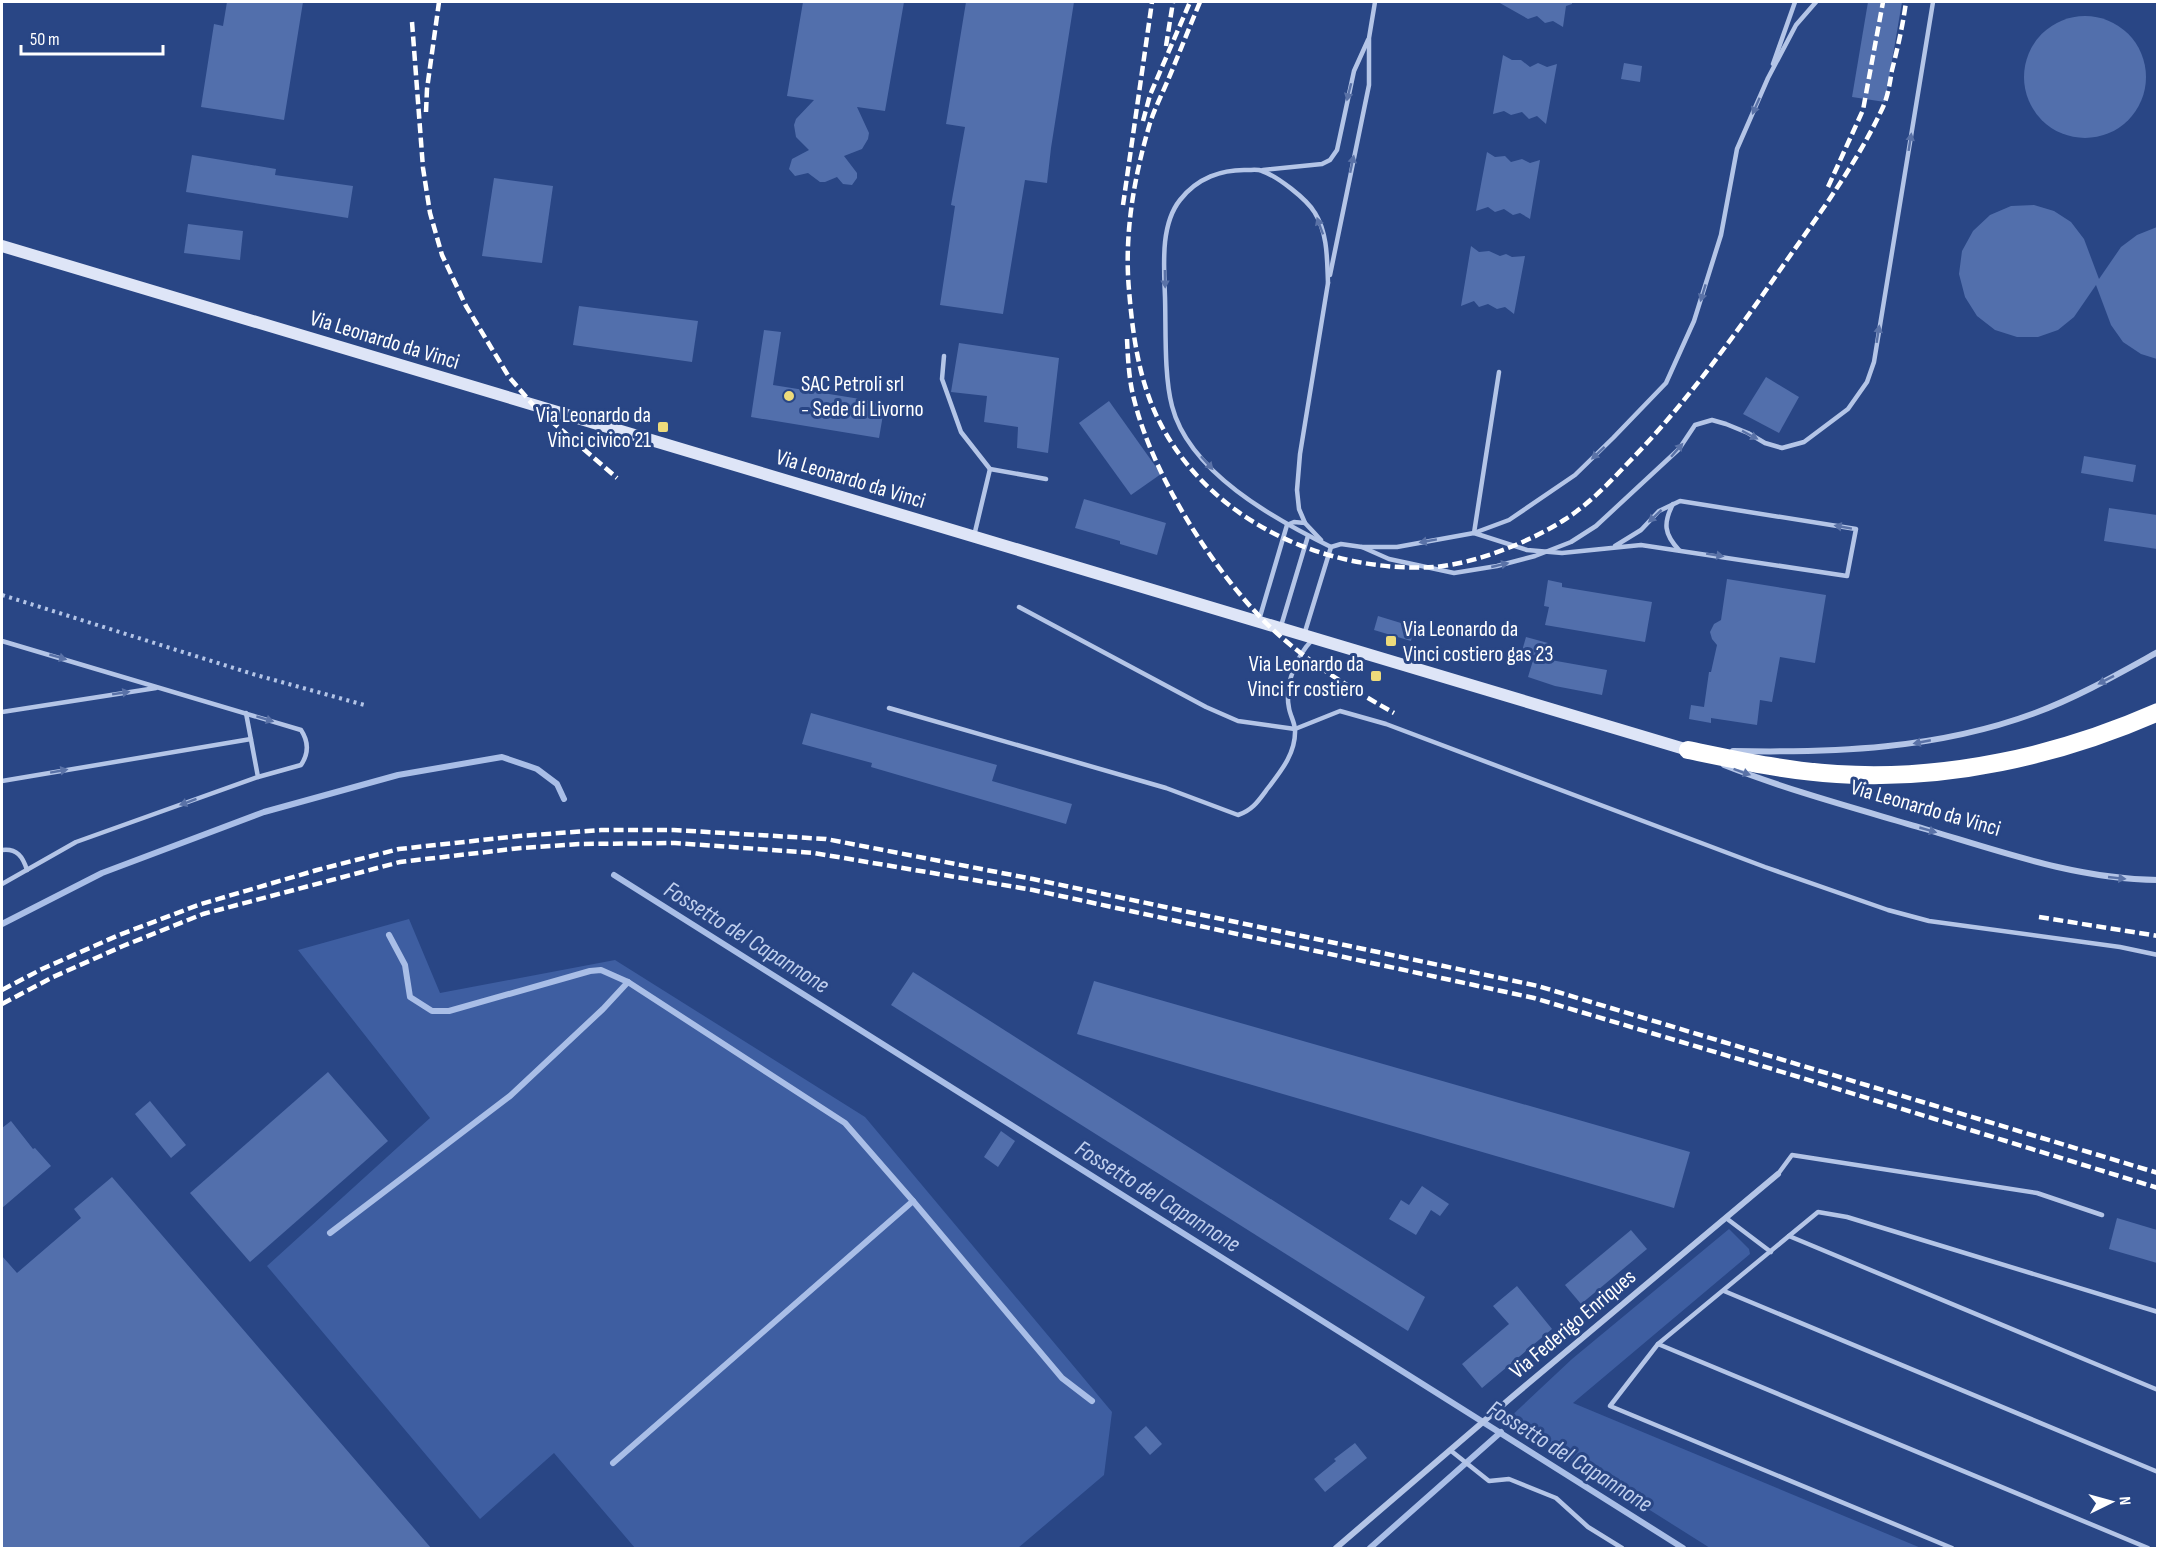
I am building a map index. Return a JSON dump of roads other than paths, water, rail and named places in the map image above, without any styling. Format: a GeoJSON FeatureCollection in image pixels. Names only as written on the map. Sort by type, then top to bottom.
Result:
{"type":"FeatureCollection","features":[{"type":"Feature","properties":{"kind":"highway"},"geometry":{"type":"LineString","coordinates":[[1688,750],[1760,765],[1827,773],[1925,772],[1958,769],[2028,756],[2079,742],[2157,712]]}},
{"type":"Feature","properties":{"kind":"main road","name":"Via Leonardo da Vinci"},"geometry":{"type":"LineString","coordinates":[[2,246],[1688,750]]}},
{"type":"Feature","properties":{"kind":"street","name":"Via Leonardo da Vinci"},"geometry":{"type":"LineString","coordinates":[[1688,750],[1780,752],[1853,750],[1938,739],[1990,728],[2068,700],[2157,652]]}},
{"type":"Feature","properties":{"kind":"street","name":"Via Leonardo da Vinci"},"geometry":{"type":"LineString","coordinates":[[1688,750],[1805,794],[2062,869],[2106,877],[2157,880]]}},
{"type":"Feature","properties":{"kind":"street","name":"Via Federigo Enriques"},"geometry":{"type":"LineString","coordinates":[[1336,1548],[1778,1174]]}},
{"type":"Feature","properties":{"kind":"lane"},"geometry":{"type":"LineString","coordinates":[[1330,547],[1305,523],[1299,509],[1297,490],[1300,454],[1328,283],[1369,85],[1369,38],[1375,2]]}},
{"type":"Feature","properties":{"kind":"lane"},"geometry":{"type":"LineString","coordinates":[[1369,38],[1354,71],[1337,150],[1330,160],[1322,164],[1262,171],[1227,171],[1211,176],[1194,186],[1179,201],[1170,221],[1165,245],[1169,394],[1172,408],[1182,429],[1207,465],[1236,491],[1287,525],[1330,547],[1341,544],[1362,547],[1397,547],[1474,532],[1509,520],[1575,475],[1666,383],[1694,321],[1721,235],[1737,149],[1768,78],[1795,2]]}},
{"type":"Feature","properties":{"kind":"lane"},"geometry":{"type":"LineString","coordinates":[[1768,78],[1796,25],[1816,2]]}},
{"type":"Feature","properties":{"kind":"lane"},"geometry":{"type":"LineString","coordinates":[[1362,547],[1389,559],[1454,573],[1497,566],[1571,542],[1596,526],[1679,449],[1695,425],[1712,420],[1782,448],[1804,442],[1848,409],[1867,382],[1874,362],[1933,2]]}},
{"type":"Feature","properties":{"kind":"lane"},"geometry":{"type":"LineString","coordinates":[[1262,171],[1304,199],[1315,212],[1326,244],[1328,283]]}},
{"type":"Feature","properties":{"kind":"lane"},"geometry":{"type":"LineString","coordinates":[[944,356],[942,379],[962,432],[990,469],[1046,479]]}},
{"type":"Feature","properties":{"kind":"lane"},"geometry":{"type":"LineString","coordinates":[[1474,532],[1499,372]]}},
{"type":"Feature","properties":{"kind":"lane"},"geometry":{"type":"LineString","coordinates":[[974,537],[990,469]]}},
{"type":"Feature","properties":{"kind":"lane"},"geometry":{"type":"LineString","coordinates":[[1474,532],[1527,550],[1562,553],[1641,544],[1847,576],[1856,529],[1680,501],[1659,511],[1641,530],[1615,546]]}},
{"type":"Feature","properties":{"kind":"lane"},"geometry":{"type":"LineString","coordinates":[[1673,504],[1666,517],[1666,530],[1672,543],[1679,550]]}},
{"type":"Feature","properties":{"kind":"lane"},"geometry":{"type":"LineString","coordinates":[[1258,621],[1287,525],[1294,522],[1305,523]]}},
{"type":"Feature","properties":{"kind":"lane"},"geometry":{"type":"LineString","coordinates":[[1280,628],[1308,536],[1314,533]]}},
{"type":"Feature","properties":{"kind":"lane"},"geometry":{"type":"LineString","coordinates":[[889,708],[1166,788],[1238,815],[1248,812],[1288,761],[1295,729],[1288,706],[1290,681],[1308,637],[1330,547]]}},
{"type":"Feature","properties":{"kind":"lane"},"geometry":{"type":"LineString","coordinates":[[1019,607],[1206,707],[1238,721],[1295,729],[1340,711],[1386,724],[1765,867],[1888,910],[1941,923],[2157,954]]}},
{"type":"Feature","properties":{"kind":"lane"},"geometry":{"type":"LineString","coordinates":[[2,641],[301,730],[306,738],[307,750],[301,765],[258,777],[76,842],[2,884]]}},
{"type":"Feature","properties":{"kind":"lane"},"geometry":{"type":"LineString","coordinates":[[2,712],[159,687]]}},
{"type":"Feature","properties":{"kind":"lane"},"geometry":{"type":"LineString","coordinates":[[246,714],[258,777]]}},
{"type":"Feature","properties":{"kind":"lane"},"geometry":{"type":"LineString","coordinates":[[2,781],[251,739]]}},
{"type":"Feature","properties":{"kind":"lane"},"geometry":{"type":"LineString","coordinates":[[2,850],[18,853],[27,870]]}},
{"type":"Feature","properties":{"kind":"lane"},"geometry":{"type":"LineString","coordinates":[[1778,1174],[1792,1155],[2037,1193],[2102,1215]]}},
{"type":"Feature","properties":{"kind":"lane"},"geometry":{"type":"LineString","coordinates":[[1952,1548],[1610,1406],[1658,1344],[1818,1212],[1847,1217],[2157,1312]]}},
{"type":"Feature","properties":{"kind":"lane"},"geometry":{"type":"LineString","coordinates":[[1726,1218],[1771,1252]]}},
{"type":"Feature","properties":{"kind":"lane"},"geometry":{"type":"LineString","coordinates":[[1789,1236],[2157,1390]]}},
{"type":"Feature","properties":{"kind":"lane"},"geometry":{"type":"LineString","coordinates":[[1724,1290],[2157,1472]]}},
{"type":"Feature","properties":{"kind":"lane"},"geometry":{"type":"LineString","coordinates":[[1658,1344],[2148,1548]]}},
{"type":"Feature","properties":{"kind":"lane"},"geometry":{"type":"LineString","coordinates":[[1450,1450],[1489,1480],[1509,1479],[1556,1498],[1588,1527],[1622,1548]]}},
{"type":"Feature","properties":{"kind":"waterway"},"geometry":{"type":"LineString","coordinates":[[2,924],[102,873],[264,812],[398,775],[502,757],[537,769],[557,784],[564,799]]}},
{"type":"Feature","properties":{"kind":"waterway","name":"Fossetto del Capannone"},"geometry":{"type":"LineString","coordinates":[[614,875],[1683,1548]]}},
{"type":"Feature","properties":{"kind":"waterway"},"geometry":{"type":"LineString","coordinates":[[389,935],[405,965],[410,997],[432,1011],[449,1011],[590,971],[601,970],[628,982],[845,1123],[1062,1378],[1092,1401]]}},
{"type":"Feature","properties":{"kind":"waterway"},"geometry":{"type":"LineString","coordinates":[[330,1233],[510,1096],[603,1009],[628,982]]}},
{"type":"Feature","properties":{"kind":"waterway"},"geometry":{"type":"LineString","coordinates":[[613,1463],[913,1201]]}},
{"type":"Feature","properties":{"kind":"waterway"},"geometry":{"type":"LineString","coordinates":[[1370,1548],[1501,1432]]}},
{"type":"Feature","properties":{"kind":"railway"},"geometry":{"type":"LineString","coordinates":[[426,112],[439,2]]}},
{"type":"Feature","properties":{"kind":"railway"},"geometry":{"type":"LineString","coordinates":[[1123,205],[1152,2]]}},
{"type":"Feature","properties":{"kind":"railway"},"geometry":{"type":"LineString","coordinates":[[1166,46],[1173,2]]}},
{"type":"Feature","properties":{"kind":"railway"},"geometry":{"type":"LineString","coordinates":[[1143,121],[1150,95],[1190,2]]}},
{"type":"Feature","properties":{"kind":"railway"},"geometry":{"type":"LineString","coordinates":[[1200,2],[1150,123],[1139,164],[1129,227],[1128,269],[1131,308],[1139,363],[1149,399],[1165,432],[1188,465],[1215,493],[1246,517],[1280,537],[1317,551],[1356,562],[1395,567],[1450,565],[1484,557],[1535,536],[1573,514],[1589,501],[1647,443],[1685,399],[1738,330],[1859,153],[1888,94],[1906,2]]}},
{"type":"Feature","properties":{"kind":"railway"},"geometry":{"type":"LineString","coordinates":[[1828,187],[1863,110],[1883,2]]}},
{"type":"Feature","properties":{"kind":"railway"},"geometry":{"type":"LineString","coordinates":[[412,22],[423,168],[430,213],[442,255],[466,306],[509,377],[534,406],[617,478]]}},
{"type":"Feature","properties":{"kind":"railway"},"geometry":{"type":"LineString","coordinates":[[1127,339],[1131,387],[1144,432],[1156,461],[1188,521],[1226,577],[1267,624],[1296,650],[1328,673],[1394,713]]}},
{"type":"Feature","properties":{"kind":"railway"},"geometry":{"type":"LineString","coordinates":[[2,990],[42,969],[119,935],[201,904],[399,849],[601,830],[674,830],[826,839],[1033,879],[1538,986],[2158,1173]]}},
{"type":"Feature","properties":{"kind":"railway"},"geometry":{"type":"LineString","coordinates":[[2,1004],[53,977],[203,914],[400,862],[521,848],[579,844],[675,843],[814,853],[1033,890],[1534,998],[2158,1188]]}},
{"type":"Feature","properties":{"kind":"railway"},"geometry":{"type":"LineString","coordinates":[[2039,917],[2158,936]]}},
{"type":"Feature","properties":{"kind":"place","name":"SAC Petroli srl - Sede di Livorno"},"geometry":{"type":"Point","coordinates":[789,396]}},
{"type":"Feature","properties":{"kind":"place","name":"Via Leonardo da Vinci civico 21"},"geometry":{"type":"Point","coordinates":[663,427]}},
{"type":"Feature","properties":{"kind":"place","name":"Via Leonardo da Vinci costiero gas 23"},"geometry":{"type":"Point","coordinates":[1391,641]}},
{"type":"Feature","properties":{"kind":"place","name":"Via Leonardo da Vinci fr costiero"},"geometry":{"type":"Point","coordinates":[1376,676]}}]}
